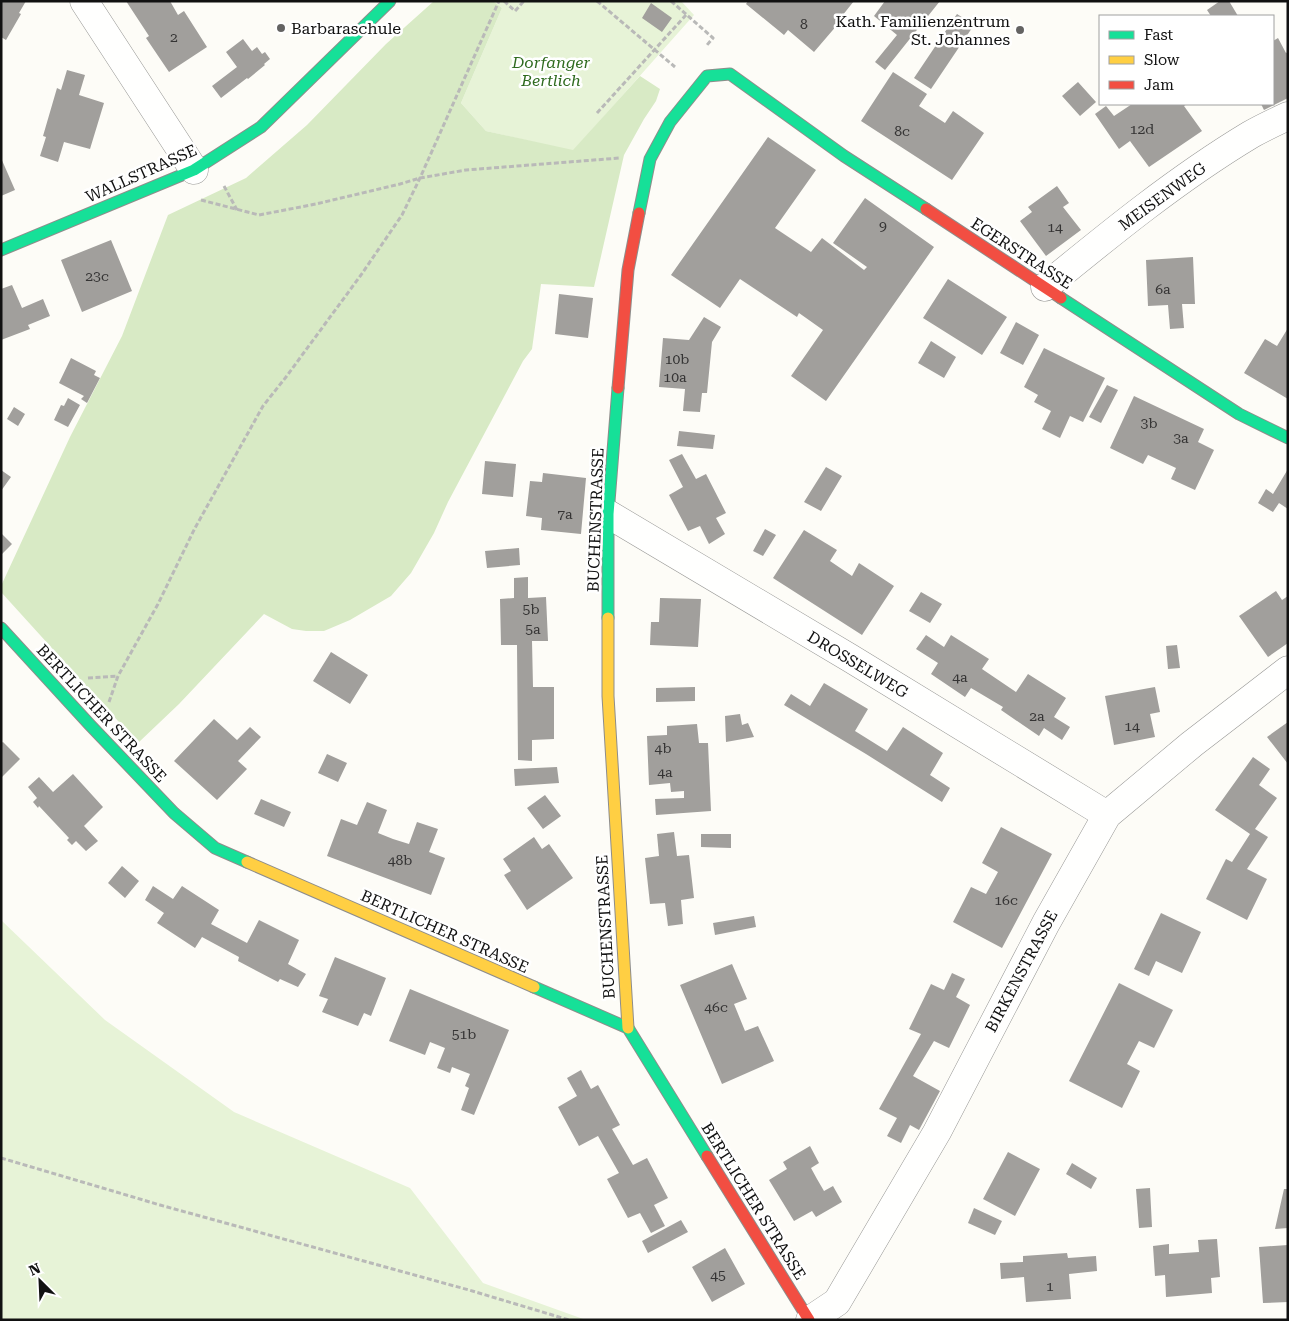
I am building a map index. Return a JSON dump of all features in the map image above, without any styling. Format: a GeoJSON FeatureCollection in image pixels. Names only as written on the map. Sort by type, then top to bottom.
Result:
{"type":"FeatureCollection","features":[{"type":"Feature","properties":{"kind":"street"},"geometry":{"type":"LineString","coordinates":[[84,1],[187,173]]}},
{"type":"Feature","properties":{"kind":"street","name":"WALLSTRASSE"},"geometry":{"type":"LineString","coordinates":[[1,250],[187,173],[261,127],[390,1]]}},
{"type":"Feature","properties":{"kind":"street","name":"BUCHENSTRASSE"},"geometry":{"type":"LineString","coordinates":[[628,1028],[608,696],[608,514],[628,270],[650,159],[670,122],[707,76],[730,74],[745,84]]}},
{"type":"Feature","properties":{"kind":"street","name":"EGERSTRASSE"},"geometry":{"type":"LineString","coordinates":[[745,84],[844,156],[1238,414],[1288,438]]}},
{"type":"Feature","properties":{"kind":"street","name":"MEISENWEG"},"geometry":{"type":"LineString","coordinates":[[1044,286],[1193,172],[1252,134],[1288,116]]}},
{"type":"Feature","properties":{"kind":"street","name":"DROSSELWEG"},"geometry":{"type":"LineString","coordinates":[[608,514],[1107,815]]}},
{"type":"Feature","properties":{"kind":"street","name":"BERTLICHER STRASSE"},"geometry":{"type":"LineString","coordinates":[[1,628],[174,814],[215,848],[628,1028],[810,1320]]}},
{"type":"Feature","properties":{"kind":"street","name":"BIRKENSTRASSE"},"geometry":{"type":"LineString","coordinates":[[810,1320],[837,1302],[937,1132],[1046,923],[1107,815],[1192,744],[1288,670]]}},
{"type":"Feature","properties":{"kind":"path"},"geometry":{"type":"LineString","coordinates":[[90,725],[106,710],[118,676],[158,604],[195,528],[263,406],[361,275],[402,215],[499,1]]}},
{"type":"Feature","properties":{"kind":"path"},"geometry":{"type":"LineString","coordinates":[[504,1],[516,11],[524,1]]}},
{"type":"Feature","properties":{"kind":"path"},"geometry":{"type":"LineString","coordinates":[[597,1],[676,67],[696,88]]}},
{"type":"Feature","properties":{"kind":"path"},"geometry":{"type":"LineString","coordinates":[[671,1],[712,38],[706,45]]}},
{"type":"Feature","properties":{"kind":"path"},"geometry":{"type":"LineString","coordinates":[[597,113],[686,15]]}},
{"type":"Feature","properties":{"kind":"path"},"geometry":{"type":"LineString","coordinates":[[187,173],[196,198],[259,215],[316,204],[420,178],[466,170],[614,158],[650,159]]}},
{"type":"Feature","properties":{"kind":"path"},"geometry":{"type":"LineString","coordinates":[[1,1158],[160,1205],[469,1290],[570,1320]]}},
{"type":"Feature","properties":{"kind":"green space"},"geometry":{"type":"Polygon","coordinates":[[[434,1],[493,1],[502,8],[461,103],[486,131],[573,150],[640,76],[660,89],[656,101],[624,155],[594,287],[541,284],[532,349],[523,361],[448,502],[434,533],[411,573],[391,596],[350,620],[324,631],[292,629],[264,614],[179,704],[138,743],[1,592],[1,586],[70,437],[122,336],[168,215],[246,178],[307,125],[386,44],[434,1]]]}},
{"type":"Feature","properties":{"kind":"green space","name":"Dorfanger Bertlich"},"geometry":{"type":"Polygon","coordinates":[[[493,1],[681,1],[694,15],[573,151],[486,131],[461,103],[502,8],[493,1]]]}},
{"type":"Feature","properties":{"kind":"green space"},"geometry":{"type":"Polygon","coordinates":[[[1,920],[105,1020],[234,1112],[410,1188],[483,1283],[586,1320],[1,1320],[1,920]]]}},
{"type":"Feature","properties":{"kind":"building"},"geometry":{"type":"Polygon","coordinates":[[[1,1],[26,1],[6,40],[1,37],[1,1]]]}},
{"type":"Feature","properties":{"kind":"building"},"geometry":{"type":"Polygon","coordinates":[[[126,1],[170,1],[178,15],[184,11],[207,47],[169,72],[146,38],[149,36],[126,1]]]}},
{"type":"Feature","properties":{"kind":"building"},"geometry":{"type":"Polygon","coordinates":[[[748,1],[854,1],[842,16],[844,17],[814,52],[788,30],[784,35],[746,4],[748,1]]]}},
{"type":"Feature","properties":{"kind":"building"},"geometry":{"type":"Polygon","coordinates":[[[885,1],[940,1],[885,70],[875,62],[897,35],[874,16],[885,1]]]}},
{"type":"Feature","properties":{"kind":"building"},"geometry":{"type":"Polygon","coordinates":[[[1220,1],[1229,1],[1237,15],[1210,15],[1207,10],[1220,1]]]}},
{"type":"Feature","properties":{"kind":"building"},"geometry":{"type":"Polygon","coordinates":[[[651,3],[672,18],[662,32],[642,18],[651,3]]]}},
{"type":"Feature","properties":{"kind":"building"},"geometry":{"type":"Polygon","coordinates":[[[957,14],[974,25],[931,89],[914,78],[957,14]]]}},
{"type":"Feature","properties":{"kind":"building"},"geometry":{"type":"Polygon","coordinates":[[[1278,38],[1286,53],[1288,52],[1288,98],[1274,105],[1274,40],[1278,38]]]}},
{"type":"Feature","properties":{"kind":"building"},"geometry":{"type":"Polygon","coordinates":[[[243,39],[252,51],[257,47],[262,54],[265,52],[270,59],[248,79],[221,98],[212,86],[237,67],[226,52],[243,39]]]}},
{"type":"Feature","properties":{"kind":"building"},"geometry":{"type":"Polygon","coordinates":[[[67,70],[85,75],[79,95],[104,103],[90,149],[64,142],[58,162],[40,156],[46,137],[43,136],[57,88],[61,90],[67,70]]]}},
{"type":"Feature","properties":{"kind":"building"},"geometry":{"type":"Polygon","coordinates":[[[893,72],[927,94],[919,106],[945,123],[953,111],[984,133],[952,180],[861,121],[893,72]]]}},
{"type":"Feature","properties":{"kind":"building"},"geometry":{"type":"Polygon","coordinates":[[[1078,82],[1096,102],[1080,116],[1062,96],[1078,82]]]}},
{"type":"Feature","properties":{"kind":"building"},"geometry":{"type":"Polygon","coordinates":[[[1130,105],[1186,105],[1184,106],[1202,131],[1149,167],[1130,141],[1119,149],[1095,114],[1106,106],[1114,116],[1130,105]]]}},
{"type":"Feature","properties":{"kind":"building"},"geometry":{"type":"Polygon","coordinates":[[[1262,105],[1274,105],[1264,110],[1262,105]]]}},
{"type":"Feature","properties":{"kind":"building"},"geometry":{"type":"Polygon","coordinates":[[[768,137],[816,170],[775,228],[811,252],[822,238],[864,270],[867,267],[833,243],[865,198],[934,247],[826,401],[791,376],[823,330],[799,313],[797,317],[740,279],[720,308],[671,275],[768,137]]]}},
{"type":"Feature","properties":{"kind":"building"},"geometry":{"type":"Polygon","coordinates":[[[1,158],[15,190],[1,196],[1,158]]]}},
{"type":"Feature","properties":{"kind":"building"},"geometry":{"type":"Polygon","coordinates":[[[1057,186],[1069,203],[1063,207],[1081,230],[1046,256],[1020,221],[1032,212],[1028,207],[1057,186]]]}},
{"type":"Feature","properties":{"kind":"building"},"geometry":{"type":"Polygon","coordinates":[[[111,240],[132,291],[82,312],[61,260],[111,240]]]}},
{"type":"Feature","properties":{"kind":"building"},"geometry":{"type":"Polygon","coordinates":[[[1193,257],[1195,304],[1182,304],[1184,328],[1170,329],[1168,305],[1148,306],[1146,260],[1193,257]]]}},
{"type":"Feature","properties":{"kind":"building"},"geometry":{"type":"Polygon","coordinates":[[[948,279],[1007,317],[982,355],[923,318],[948,279]]]}},
{"type":"Feature","properties":{"kind":"building"},"geometry":{"type":"Polygon","coordinates":[[[12,285],[22,308],[43,299],[50,316],[28,325],[30,329],[1,340],[1,289],[12,285]]]}},
{"type":"Feature","properties":{"kind":"building"},"geometry":{"type":"Polygon","coordinates":[[[559,294],[593,298],[588,338],[555,334],[559,294]]]}},
{"type":"Feature","properties":{"kind":"building"},"geometry":{"type":"Polygon","coordinates":[[[704,317],[721,327],[712,342],[707,393],[702,393],[700,412],[683,411],[685,389],[659,387],[663,338],[689,340],[704,317]]]}},
{"type":"Feature","properties":{"kind":"building"},"geometry":{"type":"Polygon","coordinates":[[[1016,322],[1039,335],[1023,365],[1000,353],[1016,322]]]}},
{"type":"Feature","properties":{"kind":"building"},"geometry":{"type":"Polygon","coordinates":[[[1288,328],[1288,399],[1244,373],[1265,339],[1277,346],[1288,328]]]}},
{"type":"Feature","properties":{"kind":"building"},"geometry":{"type":"Polygon","coordinates":[[[931,341],[956,357],[944,378],[918,363],[931,341]]]}},
{"type":"Feature","properties":{"kind":"building"},"geometry":{"type":"Polygon","coordinates":[[[1044,348],[1105,378],[1083,422],[1070,416],[1060,438],[1042,429],[1051,411],[1034,402],[1038,395],[1024,387],[1044,348]]]}},
{"type":"Feature","properties":{"kind":"building"},"geometry":{"type":"Polygon","coordinates":[[[71,358],[96,371],[94,375],[100,378],[87,403],[81,399],[84,396],[59,383],[71,358]]]}},
{"type":"Feature","properties":{"kind":"building"},"geometry":{"type":"Polygon","coordinates":[[[1107,385],[1118,390],[1101,423],[1089,417],[1107,385]]]}},
{"type":"Feature","properties":{"kind":"building"},"geometry":{"type":"Polygon","coordinates":[[[1134,396],[1204,429],[1198,442],[1214,450],[1195,490],[1171,479],[1176,468],[1148,455],[1143,464],[1110,448],[1134,396]]]}},
{"type":"Feature","properties":{"kind":"building"},"geometry":{"type":"Polygon","coordinates":[[[68,398],[80,405],[68,427],[54,420],[61,405],[64,406],[68,398]]]}},
{"type":"Feature","properties":{"kind":"building"},"geometry":{"type":"Polygon","coordinates":[[[14,407],[25,414],[18,426],[7,419],[14,407]]]}},
{"type":"Feature","properties":{"kind":"building"},"geometry":{"type":"Polygon","coordinates":[[[679,431],[715,435],[713,449],[677,446],[679,431]]]}},
{"type":"Feature","properties":{"kind":"building"},"geometry":{"type":"Polygon","coordinates":[[[682,454],[696,479],[706,474],[726,513],[716,518],[725,534],[709,544],[700,526],[688,531],[669,495],[683,487],[669,460],[682,454]]]}},
{"type":"Feature","properties":{"kind":"building"},"geometry":{"type":"Polygon","coordinates":[[[485,461],[516,464],[513,497],[482,494],[485,461]]]}},
{"type":"Feature","properties":{"kind":"building"},"geometry":{"type":"Polygon","coordinates":[[[826,467],[842,476],[821,511],[804,502],[826,467]]]}},
{"type":"Feature","properties":{"kind":"building"},"geometry":{"type":"Polygon","coordinates":[[[1288,469],[1288,509],[1279,503],[1273,512],[1258,503],[1266,489],[1273,494],[1288,469]]]}},
{"type":"Feature","properties":{"kind":"building"},"geometry":{"type":"Polygon","coordinates":[[[1,470],[11,477],[1,491],[1,470]]]}},
{"type":"Feature","properties":{"kind":"building"},"geometry":{"type":"Polygon","coordinates":[[[543,473],[586,478],[581,534],[541,530],[542,518],[526,516],[530,481],[542,482],[543,473]]]}},
{"type":"Feature","properties":{"kind":"building"},"geometry":{"type":"Polygon","coordinates":[[[765,529],[776,535],[763,556],[753,551],[765,529]]]}},
{"type":"Feature","properties":{"kind":"building"},"geometry":{"type":"Polygon","coordinates":[[[804,530],[837,550],[830,561],[852,576],[859,563],[894,586],[862,635],[773,578],[804,530]]]}},
{"type":"Feature","properties":{"kind":"building"},"geometry":{"type":"Polygon","coordinates":[[[1,533],[12,544],[1,555],[1,533]]]}},
{"type":"Feature","properties":{"kind":"building"},"geometry":{"type":"Polygon","coordinates":[[[519,548],[520,565],[487,568],[485,551],[519,548]]]}},
{"type":"Feature","properties":{"kind":"building"},"geometry":{"type":"Polygon","coordinates":[[[528,577],[528,598],[546,597],[548,641],[532,641],[533,687],[554,687],[554,739],[532,740],[532,761],[518,760],[517,645],[501,645],[500,599],[514,598],[514,578],[528,577]]]}},
{"type":"Feature","properties":{"kind":"building"},"geometry":{"type":"Polygon","coordinates":[[[1276,591],[1282,600],[1288,596],[1288,643],[1268,657],[1239,616],[1276,591]]]}},
{"type":"Feature","properties":{"kind":"building"},"geometry":{"type":"Polygon","coordinates":[[[921,592],[942,604],[930,623],[909,611],[921,592]]]}},
{"type":"Feature","properties":{"kind":"building"},"geometry":{"type":"Polygon","coordinates":[[[660,598],[701,599],[698,647],[650,645],[651,622],[659,622],[660,598]]]}},
{"type":"Feature","properties":{"kind":"building"},"geometry":{"type":"Polygon","coordinates":[[[926,635],[944,647],[951,635],[989,659],[982,669],[1016,692],[1028,674],[1066,698],[1054,717],[1070,727],[1062,740],[1044,728],[1039,736],[1001,710],[1003,707],[971,688],[965,697],[931,674],[938,663],[916,649],[926,635]]]}},
{"type":"Feature","properties":{"kind":"building"},"geometry":{"type":"Polygon","coordinates":[[[1177,645],[1180,668],[1168,669],[1166,646],[1177,645]]]}},
{"type":"Feature","properties":{"kind":"building"},"geometry":{"type":"Polygon","coordinates":[[[331,652],[368,675],[350,704],[313,681],[331,652]]]}},
{"type":"Feature","properties":{"kind":"building"},"geometry":{"type":"Polygon","coordinates":[[[824,683],[868,709],[855,731],[887,751],[903,727],[943,753],[930,775],[950,788],[942,802],[784,705],[791,694],[810,706],[824,683]]]}},
{"type":"Feature","properties":{"kind":"building"},"geometry":{"type":"Polygon","coordinates":[[[695,687],[695,701],[656,702],[656,688],[695,687]]]}},
{"type":"Feature","properties":{"kind":"building"},"geometry":{"type":"Polygon","coordinates":[[[1155,687],[1160,712],[1150,714],[1155,737],[1114,745],[1105,696],[1155,687]]]}},
{"type":"Feature","properties":{"kind":"building"},"geometry":{"type":"Polygon","coordinates":[[[740,714],[742,725],[748,723],[754,737],[726,742],[725,716],[740,714]]]}},
{"type":"Feature","properties":{"kind":"building"},"geometry":{"type":"Polygon","coordinates":[[[214,719],[237,740],[250,727],[261,737],[238,761],[247,769],[217,800],[174,761],[214,719]]]}},
{"type":"Feature","properties":{"kind":"building"},"geometry":{"type":"Polygon","coordinates":[[[1288,722],[1288,764],[1267,737],[1288,722]]]}},
{"type":"Feature","properties":{"kind":"building"},"geometry":{"type":"Polygon","coordinates":[[[697,724],[699,743],[708,743],[711,811],[656,815],[655,799],[684,798],[684,791],[671,792],[670,783],[649,785],[647,736],[667,735],[667,726],[697,724]]]}},
{"type":"Feature","properties":{"kind":"building"},"geometry":{"type":"Polygon","coordinates":[[[3,742],[20,759],[1,778],[1,743],[3,742]]]}},
{"type":"Feature","properties":{"kind":"building"},"geometry":{"type":"Polygon","coordinates":[[[327,754],[347,763],[338,782],[318,773],[327,754]]]}},
{"type":"Feature","properties":{"kind":"building"},"geometry":{"type":"Polygon","coordinates":[[[1253,757],[1270,769],[1259,785],[1277,798],[1255,829],[1268,837],[1247,869],[1267,879],[1247,920],[1206,899],[1226,859],[1232,862],[1250,834],[1215,810],[1253,757]]]}},
{"type":"Feature","properties":{"kind":"building"},"geometry":{"type":"Polygon","coordinates":[[[557,767],[559,783],[515,786],[514,769],[557,767]]]}},
{"type":"Feature","properties":{"kind":"building"},"geometry":{"type":"Polygon","coordinates":[[[73,774],[103,807],[84,826],[98,841],[86,851],[76,841],[72,845],[67,840],[69,838],[39,806],[38,808],[33,802],[37,798],[28,787],[39,777],[53,792],[73,774]]]}},
{"type":"Feature","properties":{"kind":"building"},"geometry":{"type":"Polygon","coordinates":[[[545,795],[561,816],[543,829],[527,808],[545,795]]]}},
{"type":"Feature","properties":{"kind":"building"},"geometry":{"type":"Polygon","coordinates":[[[261,799],[291,812],[284,827],[254,814],[261,799]]]}},
{"type":"Feature","properties":{"kind":"building"},"geometry":{"type":"Polygon","coordinates":[[[367,802],[387,810],[378,833],[393,839],[409,844],[417,822],[438,829],[429,852],[445,858],[431,895],[327,856],[341,819],[357,825],[367,802]]]}},
{"type":"Feature","properties":{"kind":"building"},"geometry":{"type":"Polygon","coordinates":[[[1001,827],[1052,854],[1002,948],[953,922],[971,887],[986,894],[998,872],[982,863],[1001,827]]]}},
{"type":"Feature","properties":{"kind":"building"},"geometry":{"type":"Polygon","coordinates":[[[674,832],[677,856],[689,855],[694,898],[681,900],[683,924],[668,926],[665,903],[650,904],[645,858],[659,856],[657,834],[674,832]]]}},
{"type":"Feature","properties":{"kind":"building"},"geometry":{"type":"Polygon","coordinates":[[[701,834],[731,834],[731,848],[701,847],[701,834]]]}},
{"type":"Feature","properties":{"kind":"building"},"geometry":{"type":"Polygon","coordinates":[[[534,837],[542,849],[549,844],[573,878],[527,910],[504,875],[511,871],[503,859],[534,837]]]}},
{"type":"Feature","properties":{"kind":"building"},"geometry":{"type":"Polygon","coordinates":[[[122,866],[139,881],[125,898],[108,883],[122,866]]]}},
{"type":"Feature","properties":{"kind":"building"},"geometry":{"type":"Polygon","coordinates":[[[153,886],[173,899],[182,886],[219,910],[211,924],[247,943],[259,920],[299,940],[288,964],[306,974],[298,987],[280,979],[278,982],[238,961],[239,957],[202,937],[195,948],[157,923],[164,913],[145,900],[153,886]]]}},
{"type":"Feature","properties":{"kind":"building"},"geometry":{"type":"Polygon","coordinates":[[[1161,913],[1201,932],[1182,973],[1156,961],[1149,976],[1134,969],[1161,913]]]}},
{"type":"Feature","properties":{"kind":"building"},"geometry":{"type":"Polygon","coordinates":[[[754,916],[756,927],[715,935],[713,923],[754,916]]]}},
{"type":"Feature","properties":{"kind":"building"},"geometry":{"type":"Polygon","coordinates":[[[335,957],[386,978],[371,1016],[364,1013],[358,1026],[322,1012],[328,999],[319,996],[335,957]]]}},
{"type":"Feature","properties":{"kind":"building"},"geometry":{"type":"Polygon","coordinates":[[[732,964],[747,999],[734,1004],[745,1031],[758,1026],[774,1061],[722,1084],[680,985],[732,964]]]}},
{"type":"Feature","properties":{"kind":"building"},"geometry":{"type":"Polygon","coordinates":[[[952,973],[965,979],[956,997],[970,1005],[949,1048],[934,1041],[913,1076],[940,1091],[919,1130],[910,1125],[901,1143],[887,1136],[897,1118],[879,1109],[921,1034],[909,1029],[931,984],[944,990],[952,973]]]}},
{"type":"Feature","properties":{"kind":"building"},"geometry":{"type":"Polygon","coordinates":[[[1119,983],[1173,1010],[1154,1048],[1139,1041],[1127,1064],[1140,1071],[1122,1108],[1069,1081],[1119,983]]]}},
{"type":"Feature","properties":{"kind":"building"},"geometry":{"type":"Polygon","coordinates":[[[410,989],[509,1030],[474,1115],[461,1110],[469,1088],[465,1086],[470,1074],[452,1067],[450,1073],[437,1068],[445,1048],[430,1042],[425,1055],[389,1041],[410,989]]]}},
{"type":"Feature","properties":{"kind":"building"},"geometry":{"type":"Polygon","coordinates":[[[581,1070],[591,1089],[598,1085],[620,1125],[612,1129],[633,1165],[647,1158],[668,1198],[654,1205],[665,1226],[651,1233],[640,1213],[628,1218],[607,1179],[619,1173],[598,1136],[579,1146],[558,1107],[577,1096],[567,1078],[581,1070]]]}},
{"type":"Feature","properties":{"kind":"building"},"geometry":{"type":"Polygon","coordinates":[[[810,1146],[819,1163],[811,1168],[817,1179],[824,1191],[833,1186],[842,1202],[816,1217],[812,1211],[794,1221],[769,1180],[787,1169],[783,1162],[810,1146]]]}},
{"type":"Feature","properties":{"kind":"building"},"geometry":{"type":"Polygon","coordinates":[[[1008,1152],[1040,1169],[1015,1216],[983,1199],[1008,1152]]]}},
{"type":"Feature","properties":{"kind":"building"},"geometry":{"type":"Polygon","coordinates":[[[1072,1163],[1097,1178],[1091,1189],[1066,1174],[1072,1163]]]}},
{"type":"Feature","properties":{"kind":"building"},"geometry":{"type":"Polygon","coordinates":[[[1150,1188],[1152,1227],[1139,1228],[1136,1189],[1150,1188]]]}},
{"type":"Feature","properties":{"kind":"building"},"geometry":{"type":"Polygon","coordinates":[[[1284,1189],[1288,1189],[1288,1228],[1275,1229],[1284,1189]]]}},
{"type":"Feature","properties":{"kind":"building"},"geometry":{"type":"Polygon","coordinates":[[[974,1208],[1002,1221],[995,1235],[968,1223],[974,1208]]]}},
{"type":"Feature","properties":{"kind":"building"},"geometry":{"type":"Polygon","coordinates":[[[681,1220],[688,1232],[648,1253],[642,1241],[681,1220]]]}},
{"type":"Feature","properties":{"kind":"building"},"geometry":{"type":"Polygon","coordinates":[[[1217,1239],[1220,1277],[1211,1278],[1212,1293],[1166,1297],[1165,1275],[1155,1276],[1153,1246],[1169,1244],[1169,1254],[1199,1252],[1198,1240],[1217,1239]]]}},
{"type":"Feature","properties":{"kind":"building"},"geometry":{"type":"Polygon","coordinates":[[[1288,1245],[1288,1302],[1263,1303],[1259,1247],[1288,1245]]]}},
{"type":"Feature","properties":{"kind":"building"},"geometry":{"type":"Polygon","coordinates":[[[725,1248],[745,1284],[712,1302],[692,1267],[725,1248]]]}},
{"type":"Feature","properties":{"kind":"building"},"geometry":{"type":"Polygon","coordinates":[[[1067,1253],[1068,1258],[1096,1256],[1097,1271],[1069,1274],[1071,1299],[1026,1302],[1024,1277],[1001,1279],[1000,1263],[1023,1262],[1023,1256],[1067,1253]]]}},
{"type":"Feature","properties":{"kind":"traffic: fast"},"geometry":{"type":"LineString","coordinates":[[1,250],[194,170],[261,127],[390,1]]}},
{"type":"Feature","properties":{"kind":"traffic: fast"},"geometry":{"type":"LineString","coordinates":[[639,213],[650,159],[670,122],[707,76],[730,74],[844,156],[926,209]]}},
{"type":"Feature","properties":{"kind":"traffic: fast"},"geometry":{"type":"LineString","coordinates":[[1061,298],[1239,414],[1288,438]]}},
{"type":"Feature","properties":{"kind":"traffic: fast"},"geometry":{"type":"LineString","coordinates":[[608,618],[608,514],[618,388]]}},
{"type":"Feature","properties":{"kind":"traffic: fast"},"geometry":{"type":"LineString","coordinates":[[1,628],[174,813],[215,848],[247,862]]}},
{"type":"Feature","properties":{"kind":"traffic: fast"},"geometry":{"type":"LineString","coordinates":[[534,987],[628,1028],[707,1156]]}},
{"type":"Feature","properties":{"kind":"traffic: slow"},"geometry":{"type":"LineString","coordinates":[[608,618],[608,696],[628,1028]]}},
{"type":"Feature","properties":{"kind":"traffic: slow"},"geometry":{"type":"LineString","coordinates":[[247,862],[534,987]]}},
{"type":"Feature","properties":{"kind":"traffic: jam"},"geometry":{"type":"LineString","coordinates":[[926,209],[1061,298]]}},
{"type":"Feature","properties":{"kind":"traffic: jam"},"geometry":{"type":"LineString","coordinates":[[618,388],[628,270],[639,213]]}},
{"type":"Feature","properties":{"kind":"traffic: jam"},"geometry":{"type":"LineString","coordinates":[[707,1156],[809,1320]]}},
{"type":"Feature","properties":{"kind":"place","name":"Barbaraschule"},"geometry":{"type":"Point","coordinates":[281,28]}},
{"type":"Feature","properties":{"kind":"place","name":"Kath. Familienzentrum St. Johannes"},"geometry":{"type":"Point","coordinates":[1020,30]}}]}
